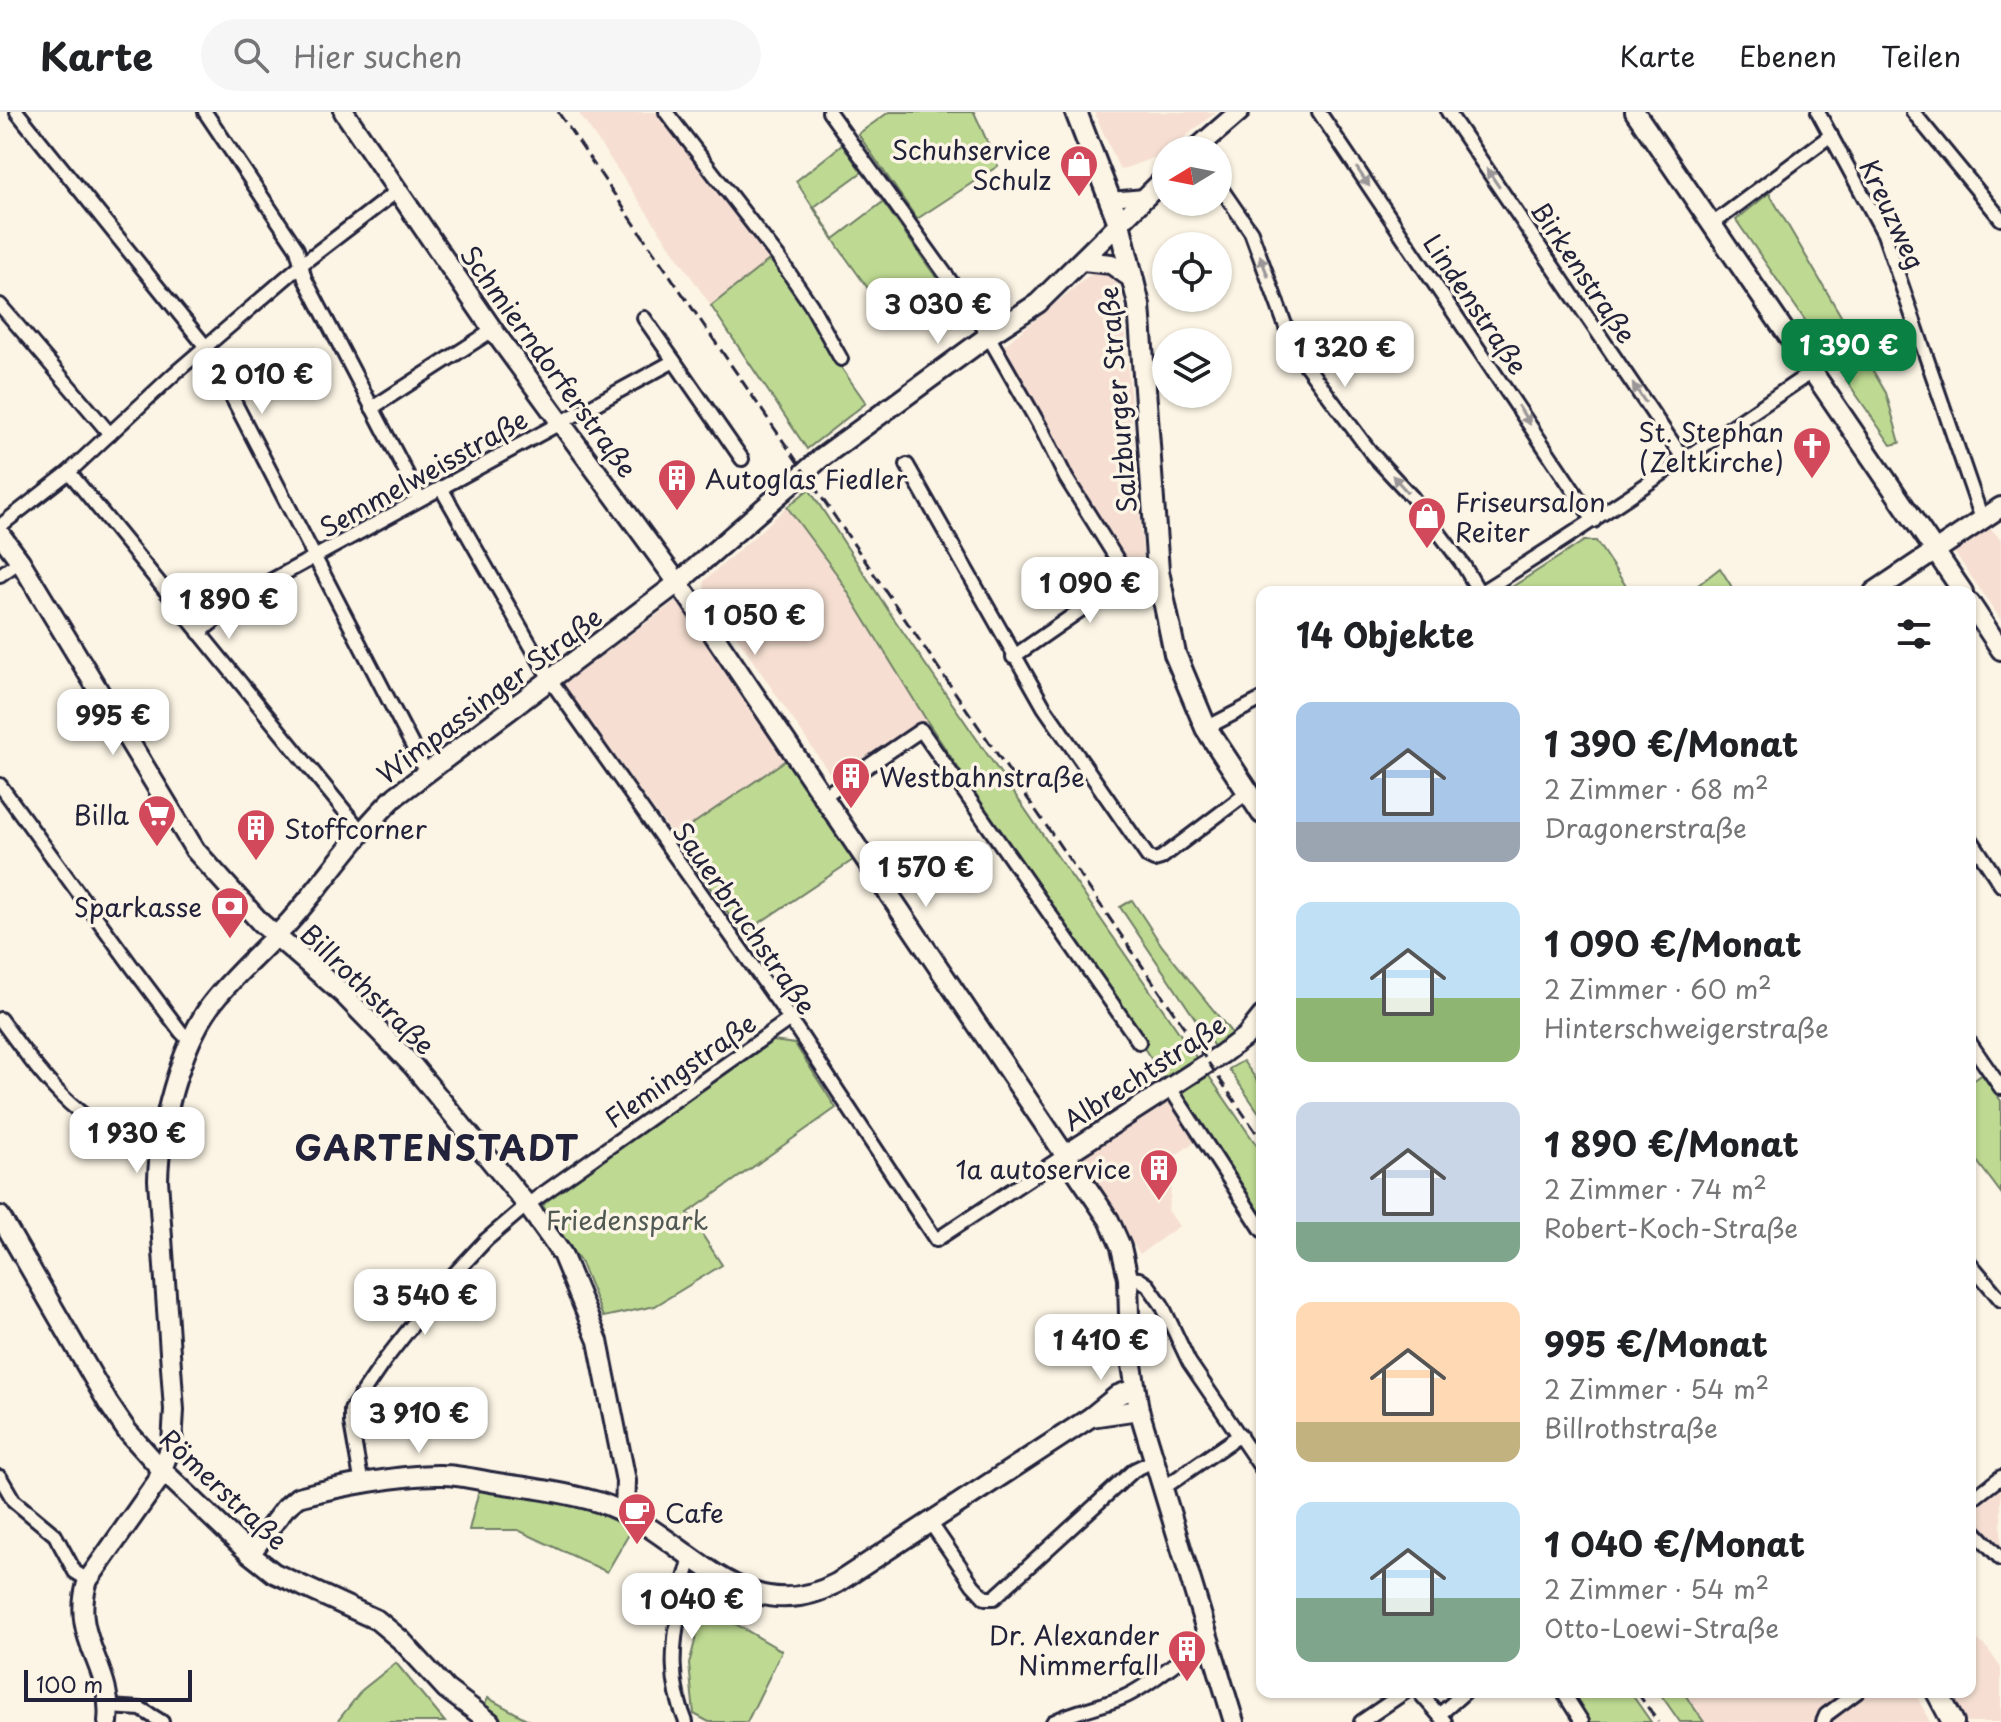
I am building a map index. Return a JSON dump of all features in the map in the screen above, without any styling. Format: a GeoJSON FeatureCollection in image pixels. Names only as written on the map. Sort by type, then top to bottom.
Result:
{"type":"FeatureCollection","features":[{"type":"Feature","properties":{"kind":"main road","name":"Salzburger Straße"},"geometry":{"type":"LineString","coordinates":[[1076,112],[1119,223],[1139,305],[1158,571],[1175,654],[1206,728],[1256,805]]}},
{"type":"Feature","properties":{"kind":"main road"},"geometry":{"type":"LineString","coordinates":[[1928,1698],[1941,1722]]}},
{"type":"Feature","properties":{"kind":"main road"},"geometry":{"type":"LineString","coordinates":[[1940,1698],[1953,1722]]}},
{"type":"Feature","properties":{"kind":"street"},"geometry":{"type":"LineString","coordinates":[[17,112],[206,347],[426,772]]}},
{"type":"Feature","properties":{"kind":"street"},"geometry":{"type":"LineString","coordinates":[[205,112],[297,249],[305,279],[316,302],[420,499]]}},
{"type":"Feature","properties":{"kind":"street","name":"Schmierndorferstraße"},"geometry":{"type":"LineString","coordinates":[[344,112],[493,330],[679,582],[1065,1155]]}},
{"type":"Feature","properties":{"kind":"street"},"geometry":{"type":"LineString","coordinates":[[666,112],[778,257],[811,305],[841,359]]}},
{"type":"Feature","properties":{"kind":"street"},"geometry":{"type":"LineString","coordinates":[[829,112],[988,336],[1066,478],[1128,577]]}},
{"type":"Feature","properties":{"kind":"street"},"geometry":{"type":"LineString","coordinates":[[1211,136],[1239,112]]}},
{"type":"Feature","properties":{"kind":"street","name":"Lindenstraße"},"geometry":{"type":"LineString","coordinates":[[1319,112],[1594,521]]}},
{"type":"Feature","properties":{"kind":"street","name":"Birkenstraße"},"geometry":{"type":"LineString","coordinates":[[1448,112],[1683,458]]}},
{"type":"Feature","properties":{"kind":"street"},"geometry":{"type":"LineString","coordinates":[[1635,112],[1959,586]]}},
{"type":"Feature","properties":{"kind":"street","name":"Kreuzweg"},"geometry":{"type":"LineString","coordinates":[[1818,112],[1884,234],[1982,519]]}},
{"type":"Feature","properties":{"kind":"street"},"geometry":{"type":"LineString","coordinates":[[1913,112],[2001,219]]}},
{"type":"Feature","properties":{"kind":"street"},"geometry":{"type":"LineString","coordinates":[[1711,225],[1831,135]]}},
{"type":"Feature","properties":{"kind":"street","name":"Wimpassinger Straße"},"geometry":{"type":"LineString","coordinates":[[108,1715],[107,1685],[86,1638],[82,1598],[88,1580],[136,1514],[162,1470],[172,1444],[174,1410],[158,1180],[159,1153],[178,1075],[209,1008],[276,936],[361,831],[426,772],[679,582],[821,458],[1038,303],[1152,190]]}},
{"type":"Feature","properties":{"kind":"street"},"geometry":{"type":"LineString","coordinates":[[0,526],[69,472],[302,264],[397,191]]}},
{"type":"Feature","properties":{"kind":"street"},"geometry":{"type":"LineString","coordinates":[[1110,199],[1145,196]]}},
{"type":"Feature","properties":{"kind":"street"},"geometry":{"type":"LineString","coordinates":[[1232,204],[1251,232],[1290,338],[1305,364],[1372,454],[1419,507],[1476,586]]}},
{"type":"Feature","properties":{"kind":"street"},"geometry":{"type":"LineString","coordinates":[[1083,261],[1111,264],[1134,280]]}},
{"type":"Feature","properties":{"kind":"street"},"geometry":{"type":"LineString","coordinates":[[0,305],[110,434]]}},
{"type":"Feature","properties":{"kind":"street"},"geometry":{"type":"LineString","coordinates":[[644,318],[742,459]]}},
{"type":"Feature","properties":{"kind":"street"},"geometry":{"type":"LineString","coordinates":[[372,408],[493,330]]}},
{"type":"Feature","properties":{"kind":"street","name":"Semmelweisstraße"},"geometry":{"type":"LineString","coordinates":[[199,633],[252,591],[674,361]]}},
{"type":"Feature","properties":{"kind":"street"},"geometry":{"type":"LineString","coordinates":[[1490,586],[1594,521],[1813,371]]}},
{"type":"Feature","properties":{"kind":"street"},"geometry":{"type":"LineString","coordinates":[[907,465],[959,554],[1013,657],[1148,857],[1154,860],[1161,858],[1247,793]]}},
{"type":"Feature","properties":{"kind":"street"},"geometry":{"type":"LineString","coordinates":[[69,472],[361,831]]}},
{"type":"Feature","properties":{"kind":"street","name":"Sauerbruchstraße"},"geometry":{"type":"LineString","coordinates":[[441,488],[551,681],[790,1019],[936,1240],[1065,1155]]}},
{"type":"Feature","properties":{"kind":"street"},"geometry":{"type":"LineString","coordinates":[[1883,586],[2001,507]]}},
{"type":"Feature","properties":{"kind":"street","name":"Billrothstraße"},"geometry":{"type":"LineString","coordinates":[[0,534],[20,561],[180,829],[212,870],[276,936],[367,1017],[413,1066],[527,1205],[562,1254],[596,1333],[626,1481],[625,1512]]}},
{"type":"Feature","properties":{"kind":"street"},"geometry":{"type":"LineString","coordinates":[[0,575],[20,561]]}},
{"type":"Feature","properties":{"kind":"street"},"geometry":{"type":"LineString","coordinates":[[1013,657],[1128,577],[1158,571]]}},
{"type":"Feature","properties":{"kind":"street"},"geometry":{"type":"LineString","coordinates":[[1976,612],[2001,650]]}},
{"type":"Feature","properties":{"kind":"street"},"geometry":{"type":"LineString","coordinates":[[1206,728],[1256,702]]}},
{"type":"Feature","properties":{"kind":"street"},"geometry":{"type":"LineString","coordinates":[[824,796],[921,730],[1139,1042]]}},
{"type":"Feature","properties":{"kind":"street"},"geometry":{"type":"LineString","coordinates":[[0,785],[133,968],[192,1043]]}},
{"type":"Feature","properties":{"kind":"street"},"geometry":{"type":"LineString","coordinates":[[1976,847],[2001,885]]}},
{"type":"Feature","properties":{"kind":"street"},"geometry":{"type":"LineString","coordinates":[[0,1019],[40,1074],[69,1106],[131,1144],[159,1153]]}},
{"type":"Feature","properties":{"kind":"street","name":"Flemingstraße"},"geometry":{"type":"LineString","coordinates":[[362,1485],[351,1410],[443,1286],[486,1240],[527,1205],[790,1019]]}},
{"type":"Feature","properties":{"kind":"street","name":"Albrechtstraße"},"geometry":{"type":"LineString","coordinates":[[1234,1722],[1153,1461],[1134,1389],[1128,1278],[1121,1247],[1109,1220],[1065,1155],[1246,1036],[1256,1024]]}},
{"type":"Feature","properties":{"kind":"street"},"geometry":{"type":"LineString","coordinates":[[1976,1052],[2001,1088]]}},
{"type":"Feature","properties":{"kind":"street"},"geometry":{"type":"LineString","coordinates":[[1170,1088],[1256,1221]]}},
{"type":"Feature","properties":{"kind":"street","name":"Römerstraße"},"geometry":{"type":"LineString","coordinates":[[0,1216],[108,1403],[127,1431],[162,1470],[274,1573],[377,1620],[402,1641],[446,1689],[490,1722]]}},
{"type":"Feature","properties":{"kind":"street"},"geometry":{"type":"LineString","coordinates":[[1976,1270],[2001,1300]]}},
{"type":"Feature","properties":{"kind":"street"},"geometry":{"type":"LineString","coordinates":[[1128,1278],[1139,1279],[1155,1295],[1189,1362],[1256,1460]]}},
{"type":"Feature","properties":{"kind":"street"},"geometry":{"type":"LineString","coordinates":[[250,1554],[285,1508],[298,1497],[444,1475],[566,1495],[625,1512],[742,1590],[764,1596],[814,1594],[837,1583],[1091,1417],[1118,1395],[1134,1389]]}},
{"type":"Feature","properties":{"kind":"street"},"geometry":{"type":"LineString","coordinates":[[1091,1417],[1139,1410]]}},
{"type":"Feature","properties":{"kind":"street"},"geometry":{"type":"LineString","coordinates":[[1162,1489],[1240,1435]]}},
{"type":"Feature","properties":{"kind":"street"},"geometry":{"type":"LineString","coordinates":[[930,1522],[973,1585],[985,1598],[994,1598],[1134,1470],[1153,1461]]}},
{"type":"Feature","properties":{"kind":"street"},"geometry":{"type":"LineString","coordinates":[[0,1477],[14,1501],[55,1535],[75,1572],[88,1580]]}},
{"type":"Feature","properties":{"kind":"street"},"geometry":{"type":"LineString","coordinates":[[1976,1496],[2001,1477]]}},
{"type":"Feature","properties":{"kind":"street"},"geometry":{"type":"LineString","coordinates":[[1976,1532],[2001,1559]]}},
{"type":"Feature","properties":{"kind":"street"},"geometry":{"type":"LineString","coordinates":[[686,1722],[674,1685],[672,1660],[685,1577],[692,1558]]}},
{"type":"Feature","properties":{"kind":"street"},"geometry":{"type":"LineString","coordinates":[[1053,1722],[1123,1698],[1146,1686],[1195,1649],[1210,1644]]}},
{"type":"Feature","properties":{"kind":"street"},"geometry":{"type":"LineString","coordinates":[[1361,1722],[1396,1698]]}},
{"type":"Feature","properties":{"kind":"street"},"geometry":{"type":"LineString","coordinates":[[1424,1698],[1442,1718],[1460,1698]]}},
{"type":"Feature","properties":{"kind":"street"},"geometry":{"type":"LineString","coordinates":[[1566,1698],[1576,1719]]}},
{"type":"Feature","properties":{"kind":"street"},"geometry":{"type":"LineString","coordinates":[[1823,1722],[1826,1715],[1849,1698]]}},
{"type":"Feature","properties":{"kind":"street"},"geometry":{"type":"LineString","coordinates":[[108,1715],[141,1709],[162,1722]]}},
{"type":"Feature","properties":{"kind":"shaded area"},"geometry":{"type":"Polygon","coordinates":[[[578,112],[667,112],[773,257],[711,306],[578,112]]]}},
{"type":"Feature","properties":{"kind":"shaded area"},"geometry":{"type":"Polygon","coordinates":[[[1094,112],[1216,112],[1186,136],[1152,136],[1152,158],[1120,170],[1094,112]]]}},
{"type":"Feature","properties":{"kind":"shaded area"},"geometry":{"type":"Polygon","coordinates":[[[1104,271],[1116,278],[1122,295],[1144,565],[1125,575],[1002,347],[1092,273],[1104,271]]]}},
{"type":"Feature","properties":{"kind":"shaded area"},"geometry":{"type":"Polygon","coordinates":[[[787,507],[836,573],[927,721],[836,783],[705,590],[704,581],[787,507]]]}},
{"type":"Feature","properties":{"kind":"shaded area"},"geometry":{"type":"Polygon","coordinates":[[[1988,526],[2001,539],[2001,620],[1952,549],[1988,526]]]}},
{"type":"Feature","properties":{"kind":"shaded area"},"geometry":{"type":"Polygon","coordinates":[[[677,600],[786,760],[674,837],[562,685],[677,600]]]}},
{"type":"Feature","properties":{"kind":"shaded area"},"geometry":{"type":"Polygon","coordinates":[[[1175,1094],[1203,1136],[1165,1163],[1172,1183],[1168,1210],[1179,1226],[1140,1254],[1080,1164],[1081,1157],[1175,1094]]]}},
{"type":"Feature","properties":{"kind":"shaded area"},"geometry":{"type":"Polygon","coordinates":[[[2001,1487],[2001,1550],[1976,1524],[1976,1508],[2001,1487]]]}},
{"type":"Feature","properties":{"kind":"shaded area"},"geometry":{"type":"Polygon","coordinates":[[[1976,1638],[2001,1668],[2001,1722],[1967,1722],[1954,1698],[1976,1698],[1976,1638]]]}},
{"type":"Feature","properties":{"kind":"shaded area"},"geometry":{"type":"Polygon","coordinates":[[[1687,1698],[1918,1698],[1930,1722],[1704,1722],[1687,1698]]]}},
{"type":"Feature","properties":{"kind":"green space"},"geometry":{"type":"Polygon","coordinates":[[[889,112],[974,112],[998,166],[917,219],[858,134],[889,112]]]}},
{"type":"Feature","properties":{"kind":"green space"},"geometry":{"type":"Polygon","coordinates":[[[842,145],[862,172],[814,207],[834,239],[883,202],[945,290],[895,326],[839,248],[796,181],[842,145]]]}},
{"type":"Feature","properties":{"kind":"green space"},"geometry":{"type":"Polygon","coordinates":[[[1769,193],[1886,393],[1900,443],[1891,445],[1736,220],[1769,193]]]}},
{"type":"Feature","properties":{"kind":"green space"},"geometry":{"type":"Polygon","coordinates":[[[773,257],[809,307],[831,353],[866,403],[807,449],[711,306],[773,257]]]}},
{"type":"Feature","properties":{"kind":"green space"},"geometry":{"type":"Polygon","coordinates":[[[809,489],[892,616],[1256,1144],[1256,1217],[927,721],[836,573],[787,507],[809,489]]]}},
{"type":"Feature","properties":{"kind":"green space"},"geometry":{"type":"Polygon","coordinates":[[[1584,541],[1596,541],[1626,586],[1513,586],[1584,541]]]}},
{"type":"Feature","properties":{"kind":"green space"},"geometry":{"type":"Polygon","coordinates":[[[1720,568],[1731,586],[1697,586],[1720,568]]]}},
{"type":"Feature","properties":{"kind":"green space"},"geometry":{"type":"Polygon","coordinates":[[[786,760],[853,860],[743,934],[674,837],[786,760]]]}},
{"type":"Feature","properties":{"kind":"green space"},"geometry":{"type":"Polygon","coordinates":[[[1132,900],[1162,946],[1235,1037],[1217,1051],[1120,907],[1132,900]]]}},
{"type":"Feature","properties":{"kind":"green space","name":"Friedenspark"},"geometry":{"type":"Polygon","coordinates":[[[773,1041],[795,1044],[836,1108],[688,1213],[722,1265],[655,1306],[603,1317],[581,1263],[543,1206],[550,1196],[606,1154],[773,1041]]]}},
{"type":"Feature","properties":{"kind":"green space"},"geometry":{"type":"Polygon","coordinates":[[[1243,1061],[1256,1079],[1256,1108],[1229,1069],[1243,1061]]]}},
{"type":"Feature","properties":{"kind":"green space"},"geometry":{"type":"Polygon","coordinates":[[[1983,1074],[2001,1101],[2001,1193],[1976,1160],[1976,1079],[1983,1074]]]}},
{"type":"Feature","properties":{"kind":"green space"},"geometry":{"type":"Polygon","coordinates":[[[479,1490],[550,1501],[595,1512],[632,1529],[607,1572],[518,1530],[469,1530],[479,1490]]]}},
{"type":"Feature","properties":{"kind":"green space"},"geometry":{"type":"Polygon","coordinates":[[[701,1618],[732,1622],[782,1651],[747,1722],[709,1722],[694,1714],[689,1664],[701,1618]]]}},
{"type":"Feature","properties":{"kind":"green space"},"geometry":{"type":"Polygon","coordinates":[[[396,1663],[445,1722],[337,1722],[362,1690],[396,1663]]]}},
{"type":"Feature","properties":{"kind":"green space"},"geometry":{"type":"Polygon","coordinates":[[[488,1698],[532,1722],[477,1722],[488,1698]]]}},
{"type":"Feature","properties":{"kind":"green space"},"geometry":{"type":"Polygon","coordinates":[[[1571,1698],[1634,1698],[1651,1722],[1586,1722],[1571,1698]]]}},
{"type":"Feature","properties":{"kind":"green space"},"geometry":{"type":"Polygon","coordinates":[[[1663,1698],[1687,1698],[1704,1722],[1680,1722],[1663,1698]]]}},
{"type":"Feature","properties":{"kind":"railway"},"geometry":{"type":"LineString","coordinates":[[558,112],[1256,1132]]}},
{"type":"Feature","properties":{"kind":"railway"},"geometry":{"type":"LineString","coordinates":[[1641,1698],[1658,1722]]}},
{"type":"Feature","properties":{"kind":"place","name":"Schuhservice Schulz"},"geometry":{"type":"Point","coordinates":[1079,198]}},
{"type":"Feature","properties":{"kind":"place","name":"St. Stephan (Zeltkirche)"},"geometry":{"type":"Point","coordinates":[1812,480]}},
{"type":"Feature","properties":{"kind":"place","name":"Autoglas Fiedler"},"geometry":{"type":"Point","coordinates":[677,512]}},
{"type":"Feature","properties":{"kind":"place","name":"Friseursalon Reiter"},"geometry":{"type":"Point","coordinates":[1427,550]}},
{"type":"Feature","properties":{"kind":"place","name":"Westbahnstraße"},"geometry":{"type":"Point","coordinates":[851,810]}},
{"type":"Feature","properties":{"kind":"place","name":"Billa"},"geometry":{"type":"Point","coordinates":[157,848]}},
{"type":"Feature","properties":{"kind":"place","name":"Stoffcorner"},"geometry":{"type":"Point","coordinates":[256,862]}},
{"type":"Feature","properties":{"kind":"place","name":"Sparkasse"},"geometry":{"type":"Point","coordinates":[230,940]}},
{"type":"Feature","properties":{"kind":"place","name":"1a autoservice"},"geometry":{"type":"Point","coordinates":[1159,1202]}},
{"type":"Feature","properties":{"kind":"place","name":"Cafe"},"geometry":{"type":"Point","coordinates":[637,1546]}},
{"type":"Feature","properties":{"kind":"place","name":"Dr. Alexander Nimmerfall"},"geometry":{"type":"Point","coordinates":[1187,1683]}},
{"type":"Feature","properties":{"kind":"district","name":"GARTENSTADT"},"geometry":{"type":"Point","coordinates":[437,1147]}}]}
